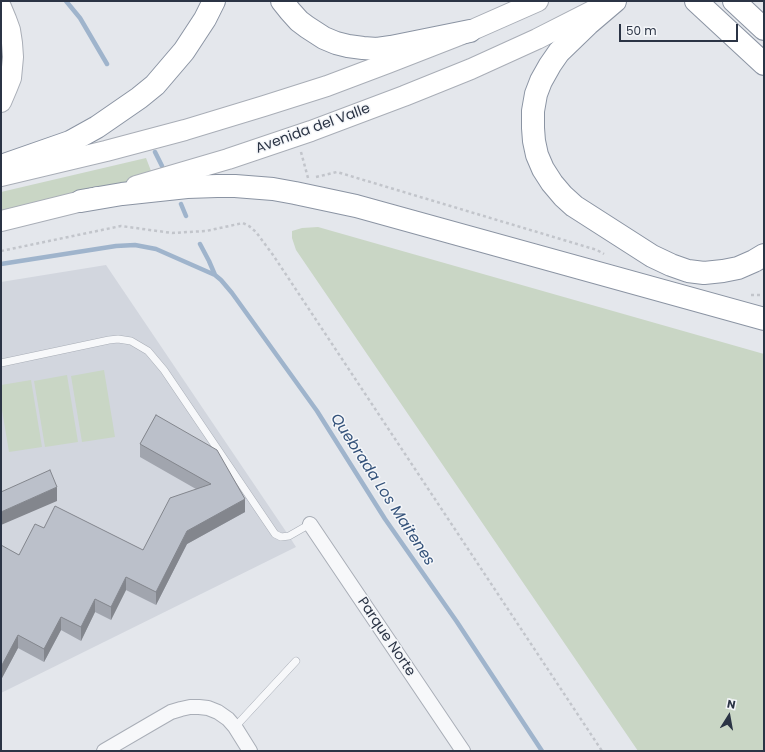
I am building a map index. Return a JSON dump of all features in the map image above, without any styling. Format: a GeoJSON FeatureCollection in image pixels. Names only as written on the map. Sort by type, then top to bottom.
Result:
{"type":"FeatureCollection","features":[{"type":"Feature","properties":{"kind":"highway"},"geometry":{"type":"LineString","coordinates":[[1,166],[70,142],[97,127],[139,98],[155,85],[184,51],[205,19],[214,1]]}},
{"type":"Feature","properties":{"kind":"highway"},"geometry":{"type":"LineString","coordinates":[[282,1],[299,21],[315,33],[336,42],[355,47],[377,49],[470,31]]}},
{"type":"Feature","properties":{"kind":"highway"},"geometry":{"type":"LineString","coordinates":[[614,1],[559,52],[541,81],[536,94],[533,111],[533,128],[537,155],[543,168],[552,183],[574,206],[652,256],[671,265],[688,271],[704,273],[717,272],[738,268],[764,255]]}},
{"type":"Feature","properties":{"kind":"highway"},"geometry":{"type":"LineString","coordinates":[[696,1],[763,64]]}},
{"type":"Feature","properties":{"kind":"highway"},"geometry":{"type":"LineString","coordinates":[[734,1],[764,28]]}},
{"type":"Feature","properties":{"kind":"highway"},"geometry":{"type":"LineString","coordinates":[[81,201],[122,194],[187,187],[242,187],[295,192],[356,206],[764,319]]}},
{"type":"Feature","properties":{"kind":"street"},"geometry":{"type":"LineString","coordinates":[[1,176],[185,130],[327,86],[470,31],[538,1]]}},
{"type":"Feature","properties":{"kind":"street","name":"Avenida del Valle"},"geometry":{"type":"LineString","coordinates":[[1,220],[81,201],[228,159],[311,131],[471,69],[538,39],[614,1]]}},
{"type":"Feature","properties":{"kind":"street"},"geometry":{"type":"LineString","coordinates":[[1,7],[10,30],[13,57],[11,78],[1,102]]}},
{"type":"Feature","properties":{"kind":"street","name":"Parque Norte"},"geometry":{"type":"LineString","coordinates":[[310,524],[463,751]]}},
{"type":"Feature","properties":{"kind":"street"},"geometry":{"type":"LineString","coordinates":[[104,751],[171,712],[190,707],[208,708],[223,716],[234,727],[250,751]]}},
{"type":"Feature","properties":{"kind":"lane"},"geometry":{"type":"LineString","coordinates":[[1,363],[109,340],[118,339],[131,341],[148,351],[164,370],[275,534],[281,537],[289,536],[310,524]]}},
{"type":"Feature","properties":{"kind":"lane"},"geometry":{"type":"LineString","coordinates":[[234,727],[296,661]]}},
{"type":"Feature","properties":{"kind":"path"},"geometry":{"type":"LineString","coordinates":[[301,149],[309,179]]}},
{"type":"Feature","properties":{"kind":"path"},"geometry":{"type":"LineString","coordinates":[[316,178],[337,172],[597,250],[610,258]]}},
{"type":"Feature","properties":{"kind":"path"},"geometry":{"type":"LineString","coordinates":[[1,251],[121,226],[172,233],[206,231],[244,223],[249,226],[256,232],[273,255],[602,751]]}},
{"type":"Feature","properties":{"kind":"path"},"geometry":{"type":"LineString","coordinates":[[750,294],[764,296]]}},
{"type":"Feature","properties":{"kind":"shaded area"},"geometry":{"type":"Polygon","coordinates":[[[106,265],[296,547],[1,693],[1,282],[106,265]]]}},
{"type":"Feature","properties":{"kind":"green space"},"geometry":{"type":"Polygon","coordinates":[[[146,158],[153,176],[1,216],[1,192],[146,158]]]}},
{"type":"Feature","properties":{"kind":"green space"},"geometry":{"type":"Polygon","coordinates":[[[318,227],[764,354],[764,751],[638,751],[296,250],[292,238],[292,231],[302,228],[318,227]]]}},
{"type":"Feature","properties":{"kind":"green space"},"geometry":{"type":"Polygon","coordinates":[[[104,370],[115,437],[82,442],[71,376],[104,370]]]}},
{"type":"Feature","properties":{"kind":"green space"},"geometry":{"type":"Polygon","coordinates":[[[67,375],[78,442],[45,447],[34,381],[67,375]]]}},
{"type":"Feature","properties":{"kind":"green space"},"geometry":{"type":"Polygon","coordinates":[[[31,380],[42,447],[9,452],[1,404],[1,385],[31,380]]]}},
{"type":"Feature","properties":{"kind":"building"},"geometry":{"type":"Polygon","coordinates":[[[156,415],[217,450],[245,499],[187,531],[156,592],[126,577],[111,607],[95,599],[81,627],[61,617],[44,649],[18,635],[2,665],[1,545],[19,555],[35,524],[44,528],[55,506],[143,550],[170,498],[211,484],[140,444],[156,415]]]}},
{"type":"Feature","properties":{"kind":"building"},"geometry":{"type":"Polygon","coordinates":[[[50,470],[57,487],[1,512],[1,492],[50,470]]]}},
{"type":"Feature","properties":{"kind":"waterway","name":"Quebrada Los Maitenes"},"geometry":{"type":"LineString","coordinates":[[66,1],[80,18],[107,64]]}},
{"type":"Feature","properties":{"kind":"waterway","name":"Quebrada Los Maitenes"},"geometry":{"type":"LineString","coordinates":[[155,152],[162,166]]}},
{"type":"Feature","properties":{"kind":"waterway","name":"Quebrada Los Maitenes"},"geometry":{"type":"LineString","coordinates":[[181,204],[186,216]]}},
{"type":"Feature","properties":{"kind":"waterway","name":"Quebrada Los Maitenes"},"geometry":{"type":"LineString","coordinates":[[200,244],[215,275],[232,293],[317,411],[385,519],[457,622],[542,751]]}},
{"type":"Feature","properties":{"kind":"waterway"},"geometry":{"type":"LineString","coordinates":[[1,264],[116,246],[135,245],[156,249],[215,275]]}}]}
